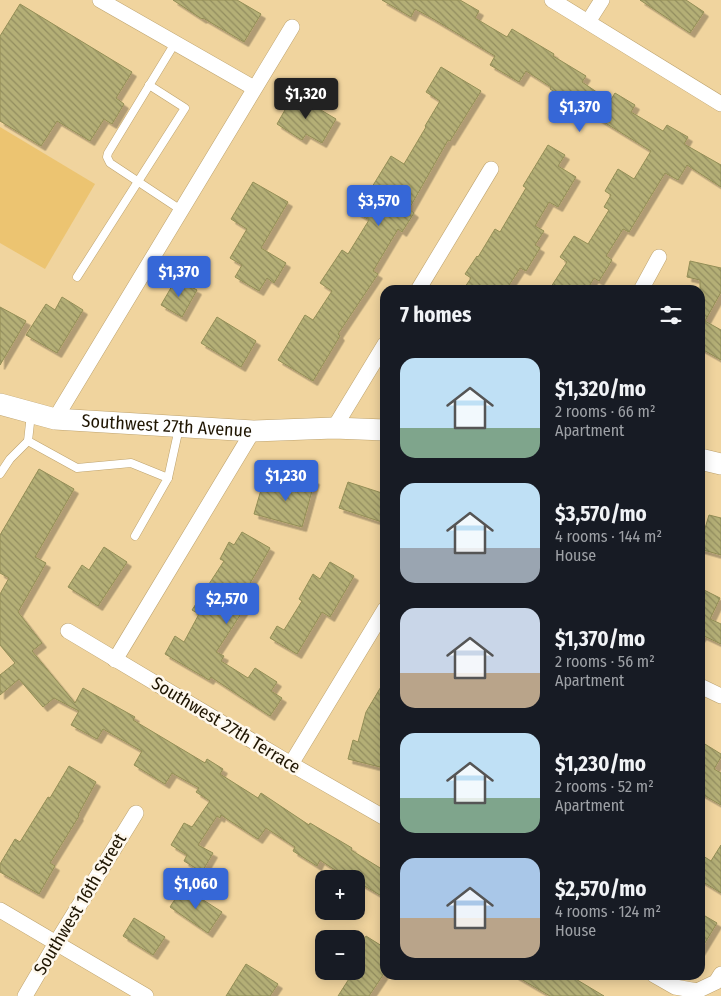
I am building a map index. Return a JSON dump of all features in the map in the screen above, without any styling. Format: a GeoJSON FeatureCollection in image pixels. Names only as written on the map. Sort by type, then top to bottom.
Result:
{"type":"FeatureCollection","features":[{"type":"Feature","properties":{"kind":"street"},"geometry":{"type":"LineString","coordinates":[[100,0],[254,88]]}},
{"type":"Feature","properties":{"kind":"street"},"geometry":{"type":"LineString","coordinates":[[552,0],[721,104]]}},
{"type":"Feature","properties":{"kind":"street"},"geometry":{"type":"LineString","coordinates":[[588,22],[602,0]]}},
{"type":"Feature","properties":{"kind":"street"},"geometry":{"type":"LineString","coordinates":[[55,419],[292,27]]}},
{"type":"Feature","properties":{"kind":"street"},"geometry":{"type":"LineString","coordinates":[[421,285],[492,168]]}},
{"type":"Feature","properties":{"kind":"street"},"geometry":{"type":"LineString","coordinates":[[644,285],[659,257]]}},
{"type":"Feature","properties":{"kind":"street"},"geometry":{"type":"LineString","coordinates":[[334,428],[380,352]]}},
{"type":"Feature","properties":{"kind":"street","name":"Southwest 27th Avenue"},"geometry":{"type":"LineString","coordinates":[[0,404],[55,419],[253,430],[334,428],[380,430]]}},
{"type":"Feature","properties":{"kind":"street"},"geometry":{"type":"LineString","coordinates":[[115,660],[253,430]]}},
{"type":"Feature","properties":{"kind":"street"},"geometry":{"type":"LineString","coordinates":[[705,461],[721,464]]}},
{"type":"Feature","properties":{"kind":"street"},"geometry":{"type":"LineString","coordinates":[[291,764],[380,616]]}},
{"type":"Feature","properties":{"kind":"street","name":"Southwest 27th Terrace"},"geometry":{"type":"LineString","coordinates":[[68,631],[380,815]]}},
{"type":"Feature","properties":{"kind":"street"},"geometry":{"type":"LineString","coordinates":[[705,688],[721,696]]}},
{"type":"Feature","properties":{"kind":"street","name":"Southwest 16th Street"},"geometry":{"type":"LineString","coordinates":[[25,996],[136,813]]}},
{"type":"Feature","properties":{"kind":"street"},"geometry":{"type":"LineString","coordinates":[[0,910],[146,996]]}},
{"type":"Feature","properties":{"kind":"street"},"geometry":{"type":"LineString","coordinates":[[663,980],[675,987],[697,991],[716,982],[721,974]]}},
{"type":"Feature","properties":{"kind":"lane"},"geometry":{"type":"LineString","coordinates":[[175,43],[108,153],[107,158],[110,163],[181,210]]}},
{"type":"Feature","properties":{"kind":"lane"},"geometry":{"type":"LineString","coordinates":[[77,277],[185,108],[149,85]]}},
{"type":"Feature","properties":{"kind":"lane"},"geometry":{"type":"LineString","coordinates":[[0,474],[10,459],[28,441],[31,412]]}},
{"type":"Feature","properties":{"kind":"lane"},"geometry":{"type":"LineString","coordinates":[[135,536],[168,478],[180,426]]}},
{"type":"Feature","properties":{"kind":"lane"},"geometry":{"type":"LineString","coordinates":[[28,441],[77,468],[131,463],[168,478]]}},
{"type":"Feature","properties":{"kind":"shaded area"},"geometry":{"type":"Polygon","coordinates":[[[0,127],[95,184],[45,269],[0,243],[0,127]]]}},
{"type":"Feature","properties":{"kind":"building"},"geometry":{"type":"Polygon","coordinates":[[[173,0],[237,0],[261,14],[244,42],[202,19],[173,0]]]}},
{"type":"Feature","properties":{"kind":"building"},"geometry":{"type":"Polygon","coordinates":[[[382,0],[460,0],[479,11],[475,18],[507,37],[512,29],[554,54],[553,56],[586,76],[582,82],[610,101],[615,93],[635,105],[631,112],[663,131],[667,125],[688,137],[684,144],[721,165],[721,187],[687,165],[678,180],[665,173],[629,232],[623,229],[606,256],[612,260],[599,281],[594,278],[590,285],[552,285],[567,262],[560,257],[574,236],[588,244],[609,210],[604,207],[611,195],[605,191],[618,169],[634,179],[651,151],[550,89],[551,87],[526,71],[519,82],[490,65],[495,56],[430,17],[415,9],[411,17],[382,0]]]}},
{"type":"Feature","properties":{"kind":"building"},"geometry":{"type":"Polygon","coordinates":[[[640,0],[686,0],[704,12],[690,33],[640,0]]]}},
{"type":"Feature","properties":{"kind":"building"},"geometry":{"type":"Polygon","coordinates":[[[20,4],[132,72],[116,98],[124,104],[112,124],[104,119],[90,141],[57,121],[41,146],[0,121],[0,36],[20,4]]]}},
{"type":"Feature","properties":{"kind":"building"},"geometry":{"type":"Polygon","coordinates":[[[441,67],[481,91],[450,141],[448,140],[409,209],[414,213],[402,232],[398,229],[373,271],[378,274],[338,334],[340,336],[313,381],[278,360],[305,315],[313,320],[332,291],[320,283],[342,250],[348,254],[369,220],[356,212],[371,187],[391,156],[404,164],[426,127],[440,101],[426,92],[441,67]]]}},
{"type":"Feature","properties":{"kind":"building"},"geometry":{"type":"Polygon","coordinates":[[[294,94],[336,119],[322,143],[306,134],[302,140],[277,124],[294,94]]]}},
{"type":"Feature","properties":{"kind":"building"},"geometry":{"type":"Polygon","coordinates":[[[548,145],[565,155],[558,166],[576,177],[558,207],[549,202],[535,226],[544,231],[535,245],[540,248],[526,271],[520,268],[509,285],[466,285],[471,278],[465,274],[495,229],[500,232],[526,188],[523,186],[548,145]]]}},
{"type":"Feature","properties":{"kind":"building"},"geometry":{"type":"Polygon","coordinates":[[[253,182],[288,202],[261,248],[286,263],[274,283],[267,278],[259,291],[235,277],[242,265],[230,258],[247,229],[231,219],[253,182]]]}},
{"type":"Feature","properties":{"kind":"building"},"geometry":{"type":"Polygon","coordinates":[[[690,261],[721,268],[721,292],[705,321],[705,285],[700,285],[700,280],[687,277],[690,261]]]}},
{"type":"Feature","properties":{"kind":"building"},"geometry":{"type":"Polygon","coordinates":[[[176,279],[197,290],[182,317],[161,305],[176,279]]]}},
{"type":"Feature","properties":{"kind":"building"},"geometry":{"type":"Polygon","coordinates":[[[62,297],[83,310],[57,353],[26,335],[46,304],[55,310],[62,297]]]}},
{"type":"Feature","properties":{"kind":"building"},"geometry":{"type":"Polygon","coordinates":[[[0,307],[26,321],[0,365],[0,307]]]}},
{"type":"Feature","properties":{"kind":"building"},"geometry":{"type":"Polygon","coordinates":[[[217,317],[256,341],[241,367],[201,343],[217,317]]]}},
{"type":"Feature","properties":{"kind":"building"},"geometry":{"type":"Polygon","coordinates":[[[705,321],[721,330],[721,360],[705,351],[705,321]]]}},
{"type":"Feature","properties":{"kind":"building"},"geometry":{"type":"Polygon","coordinates":[[[39,469],[74,489],[35,557],[46,563],[18,612],[42,643],[32,651],[75,703],[83,688],[135,717],[133,720],[205,763],[207,759],[223,769],[220,774],[258,798],[261,793],[309,825],[310,823],[352,848],[351,850],[380,868],[380,895],[365,886],[365,870],[335,870],[320,860],[317,866],[293,851],[295,847],[266,828],[258,839],[221,815],[220,818],[217,816],[198,845],[213,853],[202,872],[184,861],[187,855],[171,845],[184,823],[192,827],[210,801],[196,792],[199,788],[172,773],[165,784],[134,765],[142,751],[103,729],[97,739],[71,725],[79,711],[54,698],[43,707],[19,679],[0,695],[0,675],[15,663],[0,645],[0,594],[9,578],[0,573],[0,535],[39,469]]]}},
{"type":"Feature","properties":{"kind":"building"},"geometry":{"type":"Polygon","coordinates":[[[300,476],[315,480],[302,527],[254,514],[263,483],[296,492],[300,476]]]}},
{"type":"Feature","properties":{"kind":"building"},"geometry":{"type":"Polygon","coordinates":[[[348,482],[380,492],[380,521],[339,508],[348,482]]]}},
{"type":"Feature","properties":{"kind":"building"},"geometry":{"type":"Polygon","coordinates":[[[709,515],[721,518],[721,555],[705,550],[705,528],[709,515]]]}},
{"type":"Feature","properties":{"kind":"building"},"geometry":{"type":"Polygon","coordinates":[[[242,532],[270,548],[245,592],[252,597],[216,652],[224,656],[221,661],[248,678],[255,668],[277,682],[271,691],[282,698],[270,716],[211,677],[209,680],[165,654],[175,636],[184,642],[199,614],[192,610],[224,561],[220,559],[229,542],[234,545],[242,532]]]}},
{"type":"Feature","properties":{"kind":"building"},"geometry":{"type":"Polygon","coordinates":[[[104,547],[127,562],[98,606],[68,587],[82,565],[89,570],[104,547]]]}},
{"type":"Feature","properties":{"kind":"building"},"geometry":{"type":"Polygon","coordinates":[[[330,562],[354,576],[330,617],[322,612],[297,654],[270,638],[277,626],[284,630],[302,601],[299,599],[313,574],[320,579],[330,562]]]}},
{"type":"Feature","properties":{"kind":"building"},"geometry":{"type":"Polygon","coordinates":[[[705,590],[720,598],[710,619],[721,624],[721,644],[705,636],[705,590]]]}},
{"type":"Feature","properties":{"kind":"building"},"geometry":{"type":"Polygon","coordinates":[[[380,688],[380,767],[348,759],[353,740],[358,742],[366,712],[380,688]]]}},
{"type":"Feature","properties":{"kind":"building"},"geometry":{"type":"Polygon","coordinates":[[[705,744],[721,754],[714,769],[721,773],[721,805],[705,796],[705,744]]]}},
{"type":"Feature","properties":{"kind":"building"},"geometry":{"type":"Polygon","coordinates":[[[69,766],[96,782],[79,816],[50,863],[55,866],[39,894],[0,872],[0,864],[15,839],[20,842],[69,766]]]}},
{"type":"Feature","properties":{"kind":"building"},"geometry":{"type":"Polygon","coordinates":[[[721,845],[721,893],[705,883],[705,857],[711,861],[721,845]]]}},
{"type":"Feature","properties":{"kind":"building"},"geometry":{"type":"Polygon","coordinates":[[[183,887],[222,912],[208,933],[170,907],[183,887]]]}},
{"type":"Feature","properties":{"kind":"building"},"geometry":{"type":"Polygon","coordinates":[[[705,916],[717,923],[705,943],[705,916]]]}},
{"type":"Feature","properties":{"kind":"building"},"geometry":{"type":"Polygon","coordinates":[[[134,918],[165,937],[153,955],[123,936],[134,918]]]}},
{"type":"Feature","properties":{"kind":"building"},"geometry":{"type":"Polygon","coordinates":[[[366,936],[380,945],[380,980],[369,996],[338,996],[348,980],[365,980],[366,936]]]}},
{"type":"Feature","properties":{"kind":"building"},"geometry":{"type":"Polygon","coordinates":[[[246,964],[278,984],[270,996],[226,996],[246,964]]]}},
{"type":"Feature","properties":{"kind":"building"},"geometry":{"type":"Polygon","coordinates":[[[523,980],[577,980],[604,996],[550,996],[523,980]]]}}]}
